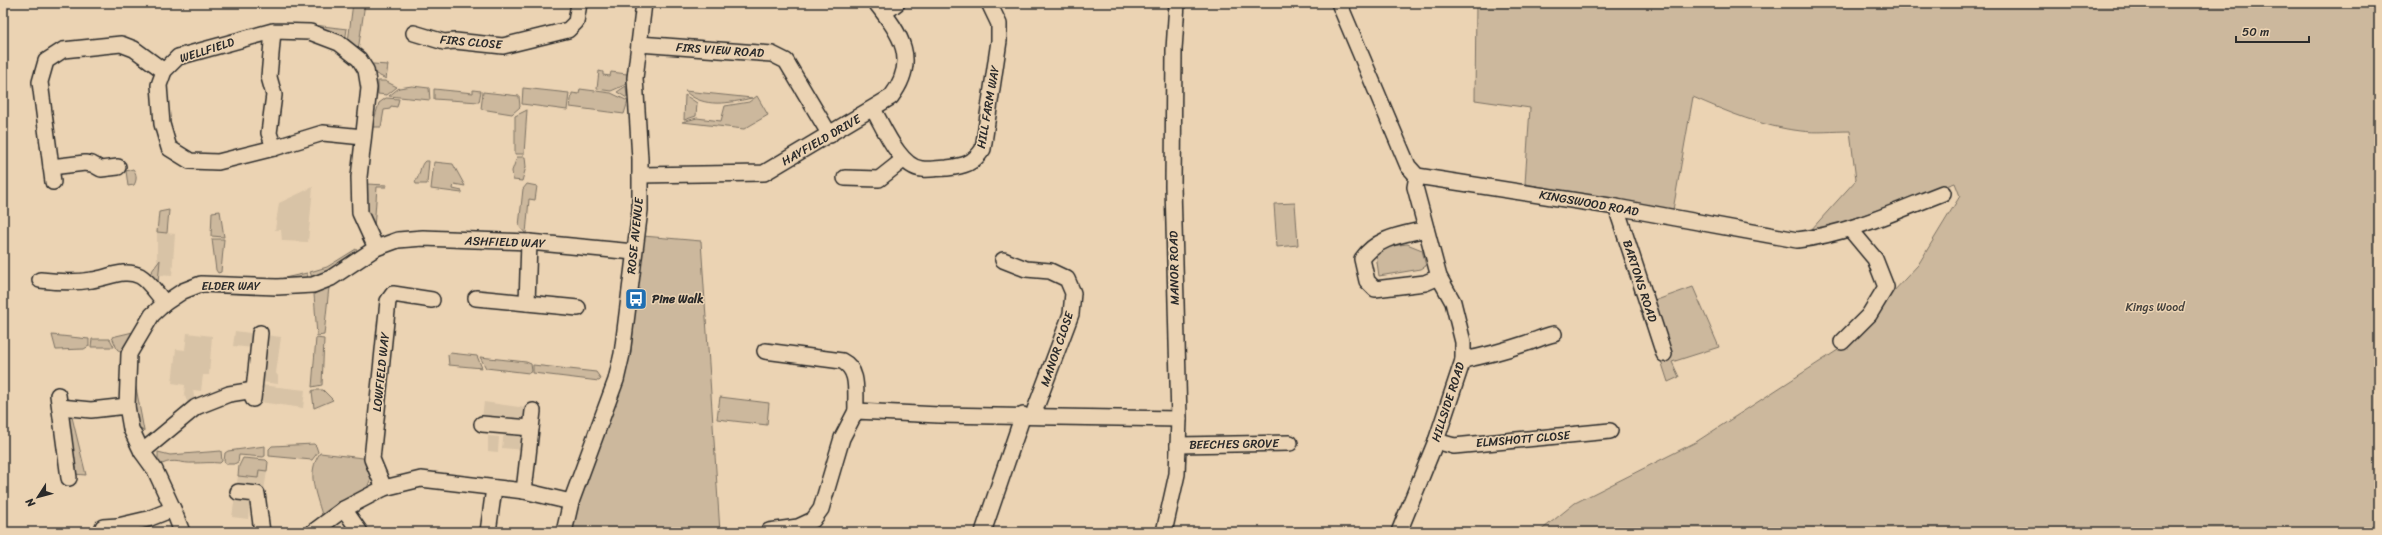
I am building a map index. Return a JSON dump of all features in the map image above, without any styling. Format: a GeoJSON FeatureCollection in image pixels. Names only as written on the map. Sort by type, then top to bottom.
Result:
{"type":"FeatureCollection","features":[{"type":"Feature","properties":{"kind":"street","name":"FIRS CLOSE"},"geometry":{"type":"LineString","coordinates":[[414,34],[444,42],[455,41],[503,46],[568,30],[576,22],[579,3]]}},
{"type":"Feature","properties":{"kind":"street","name":"ROSE AVENUE"},"geometry":{"type":"LineString","coordinates":[[564,532],[571,502],[616,380],[622,354],[640,210],[640,175],[635,78],[644,3]]}},
{"type":"Feature","properties":{"kind":"street"},"geometry":{"type":"LineString","coordinates":[[880,8],[897,3]]}},
{"type":"Feature","properties":{"kind":"street","name":"HILL FARM WAY"},"geometry":{"type":"LineString","coordinates":[[903,160],[921,169],[965,166],[976,160],[983,149],[999,41],[999,24],[988,3]]}},
{"type":"Feature","properties":{"kind":"street","name":"MANOR ROAD"},"geometry":{"type":"LineString","coordinates":[[1164,532],[1177,474],[1179,420],[1174,186],[1174,50],[1177,3]]}},
{"type":"Feature","properties":{"kind":"street"},"geometry":{"type":"LineString","coordinates":[[1339,3],[1408,166],[1417,176]]}},
{"type":"Feature","properties":{"kind":"street","name":"HAYFIELD DRIVE"},"geometry":{"type":"LineString","coordinates":[[640,175],[764,173],[891,98],[901,84],[906,64],[903,42],[880,8]]}},
{"type":"Feature","properties":{"kind":"street"},"geometry":{"type":"LineString","coordinates":[[273,31],[269,77],[274,95],[269,134],[274,148]]}},
{"type":"Feature","properties":{"kind":"street","name":"WELLFIELD"},"geometry":{"type":"LineString","coordinates":[[164,71],[178,57],[273,31],[310,32],[346,46],[359,59],[366,70],[370,95],[363,137],[359,177],[360,213],[376,248]]}},
{"type":"Feature","properties":{"kind":"street"},"geometry":{"type":"LineString","coordinates":[[118,166],[101,169],[92,164],[85,163],[52,174],[40,82],[46,61],[63,50],[120,44],[134,49],[164,71],[159,85],[162,124],[169,148],[190,161],[218,162],[274,148],[323,133],[363,137]]}},
{"type":"Feature","properties":{"kind":"street","name":"FIRS VIEW ROAD"},"geometry":{"type":"LineString","coordinates":[[639,44],[772,54],[786,61],[830,135]]}},
{"type":"Feature","properties":{"kind":"street"},"geometry":{"type":"LineString","coordinates":[[845,178],[879,179],[903,160],[872,109]]}},
{"type":"Feature","properties":{"kind":"street","name":"KINGSWOOD ROAD"},"geometry":{"type":"LineString","coordinates":[[1417,176],[1616,207],[1797,240],[1824,237],[1943,193]]}},
{"type":"Feature","properties":{"kind":"street","name":"HILLSIDE ROAD"},"geometry":{"type":"LineString","coordinates":[[1399,532],[1436,441],[1463,360],[1463,342],[1452,302],[1438,277],[1416,187],[1417,176]]}},
{"type":"Feature","properties":{"kind":"street","name":"BARTONS ROAD"},"geometry":{"type":"LineString","coordinates":[[1616,207],[1664,354]]}},
{"type":"Feature","properties":{"kind":"street"},"geometry":{"type":"LineString","coordinates":[[1842,342],[1869,315],[1886,287],[1875,259],[1850,228]]}},
{"type":"Feature","properties":{"kind":"street"},"geometry":{"type":"LineString","coordinates":[[1426,229],[1385,239],[1370,247],[1362,259],[1367,281],[1375,289],[1425,283],[1438,277]]}},
{"type":"Feature","properties":{"kind":"street","name":"ASHFIELD WAY"},"geometry":{"type":"LineString","coordinates":[[376,248],[398,240],[423,238],[529,242],[634,252]]}},
{"type":"Feature","properties":{"kind":"street"},"geometry":{"type":"LineString","coordinates":[[527,303],[529,242]]}},
{"type":"Feature","properties":{"kind":"street","name":"ELDER WAY"},"geometry":{"type":"LineString","coordinates":[[182,532],[155,470],[142,452],[132,429],[127,406],[129,354],[152,315],[165,303],[201,284],[277,287],[313,285],[331,278],[376,248]]}},
{"type":"Feature","properties":{"kind":"street","name":"MANOR CLOSE"},"geometry":{"type":"LineString","coordinates":[[983,532],[1028,415],[1071,314],[1073,293],[1067,279],[1050,271],[1026,269],[1003,260]]}},
{"type":"Feature","properties":{"kind":"street"},"geometry":{"type":"LineString","coordinates":[[40,280],[59,283],[93,280],[106,275],[126,273],[140,276],[165,303]]}},
{"type":"Feature","properties":{"kind":"street","name":"LOWFIELD WAY"},"geometry":{"type":"LineString","coordinates":[[384,488],[372,459],[388,301],[393,294],[432,300]]}},
{"type":"Feature","properties":{"kind":"street"},"geometry":{"type":"LineString","coordinates":[[476,298],[578,308]]}},
{"type":"Feature","properties":{"kind":"street"},"geometry":{"type":"LineString","coordinates":[[142,452],[196,407],[229,394],[254,395],[260,334]]}},
{"type":"Feature","properties":{"kind":"street"},"geometry":{"type":"LineString","coordinates":[[1463,360],[1486,356],[1541,336],[1554,334]]}},
{"type":"Feature","properties":{"kind":"street"},"geometry":{"type":"LineString","coordinates":[[764,350],[842,361],[850,365],[854,373],[856,411],[842,438],[821,509],[813,520],[798,527],[769,531]]}},
{"type":"Feature","properties":{"kind":"street"},"geometry":{"type":"LineString","coordinates":[[69,478],[59,401],[91,410],[127,406]]}},
{"type":"Feature","properties":{"kind":"street"},"geometry":{"type":"LineString","coordinates":[[856,411],[939,415],[1028,415],[1179,420]]}},
{"type":"Feature","properties":{"kind":"street"},"geometry":{"type":"LineString","coordinates":[[524,491],[534,412]]}},
{"type":"Feature","properties":{"kind":"street"},"geometry":{"type":"LineString","coordinates":[[482,424],[531,428]]}},
{"type":"Feature","properties":{"kind":"street","name":"ELMSHOTT CLOSE"},"geometry":{"type":"LineString","coordinates":[[1436,441],[1454,446],[1610,431]]}},
{"type":"Feature","properties":{"kind":"street","name":"BEECHES GROVE"},"geometry":{"type":"LineString","coordinates":[[1178,445],[1290,443]]}},
{"type":"Feature","properties":{"kind":"street"},"geometry":{"type":"LineString","coordinates":[[312,532],[344,509],[384,488],[422,479],[524,491],[571,502]]}},
{"type":"Feature","properties":{"kind":"street"},"geometry":{"type":"LineString","coordinates":[[488,532],[494,488]]}},
{"type":"Feature","properties":{"kind":"street"},"geometry":{"type":"LineString","coordinates":[[238,492],[257,494],[262,532]]}},
{"type":"Feature","properties":{"kind":"street"},"geometry":{"type":"LineString","coordinates":[[103,527],[118,529],[173,509]]}},
{"type":"Feature","properties":{"kind":"street"},"geometry":{"type":"LineString","coordinates":[[344,509],[360,532]]}},
{"type":"Feature","properties":{"kind":"shaded area"},"geometry":{"type":"Polygon","coordinates":[[[313,187],[308,242],[282,241],[281,230],[275,230],[279,203],[313,187]]]}},
{"type":"Feature","properties":{"kind":"shaded area"},"geometry":{"type":"Polygon","coordinates":[[[157,232],[175,234],[172,276],[159,275],[160,260],[157,261],[157,232]]]}},
{"type":"Feature","properties":{"kind":"shaded area"},"geometry":{"type":"Polygon","coordinates":[[[235,331],[281,337],[276,373],[278,376],[278,384],[262,382],[254,348],[233,346],[235,331]]]}},
{"type":"Feature","properties":{"kind":"shaded area"},"geometry":{"type":"Polygon","coordinates":[[[187,333],[212,336],[209,375],[203,375],[201,391],[193,390],[195,402],[189,406],[184,394],[185,385],[172,383],[176,349],[185,350],[187,333]]]}},
{"type":"Feature","properties":{"kind":"shaded area"},"geometry":{"type":"Polygon","coordinates":[[[261,385],[305,390],[303,408],[259,402],[261,385]]]}},
{"type":"Feature","properties":{"kind":"shaded area"},"geometry":{"type":"Polygon","coordinates":[[[484,402],[526,408],[526,416],[523,420],[482,418],[484,402]]]}},
{"type":"Feature","properties":{"kind":"shaded area"},"geometry":{"type":"Polygon","coordinates":[[[504,432],[522,436],[522,450],[502,448],[504,432]]]}},
{"type":"Feature","properties":{"kind":"shaded area"},"geometry":{"type":"Polygon","coordinates":[[[488,436],[499,437],[498,452],[488,451],[488,436]]]}},
{"type":"Feature","properties":{"kind":"shaded area"},"geometry":{"type":"Polygon","coordinates":[[[259,470],[267,471],[264,491],[252,490],[248,519],[232,517],[238,476],[258,478],[259,470]]]}},
{"type":"Feature","properties":{"kind":"green space"},"geometry":{"type":"Polygon","coordinates":[[[353,3],[365,3],[358,51],[348,42],[353,3]]]}},
{"type":"Feature","properties":{"kind":"green space","name":"Kings Wood"},"geometry":{"type":"Polygon","coordinates":[[[1476,3],[2379,3],[2379,532],[1539,532],[1575,503],[1696,442],[1841,348],[1918,265],[1960,196],[1955,183],[1837,224],[1810,231],[1856,180],[1850,131],[1807,132],[1773,126],[1732,113],[1693,97],[1673,210],[1525,184],[1530,108],[1475,100],[1476,3]]]}},
{"type":"Feature","properties":{"kind":"green space"},"geometry":{"type":"Polygon","coordinates":[[[314,25],[347,29],[345,41],[316,29],[314,25]]]}},
{"type":"Feature","properties":{"kind":"green space"},"geometry":{"type":"Polygon","coordinates":[[[373,64],[388,65],[386,79],[376,74],[369,66],[373,64]]]}},
{"type":"Feature","properties":{"kind":"green space"},"geometry":{"type":"Polygon","coordinates":[[[599,71],[603,72],[603,75],[610,76],[611,72],[627,74],[627,84],[611,91],[597,89],[599,71]]]}},
{"type":"Feature","properties":{"kind":"green space"},"geometry":{"type":"Polygon","coordinates":[[[378,81],[385,81],[397,87],[387,95],[378,94],[378,81]]]}},
{"type":"Feature","properties":{"kind":"green space"},"geometry":{"type":"Polygon","coordinates":[[[412,86],[429,88],[430,100],[389,96],[399,88],[412,86]]]}},
{"type":"Feature","properties":{"kind":"green space"},"geometry":{"type":"Polygon","coordinates":[[[626,86],[627,98],[617,92],[626,86]]]}},
{"type":"Feature","properties":{"kind":"green space"},"geometry":{"type":"Polygon","coordinates":[[[523,88],[569,93],[567,110],[522,104],[523,88]]]}},
{"type":"Feature","properties":{"kind":"green space"},"geometry":{"type":"Polygon","coordinates":[[[434,89],[473,93],[473,90],[481,91],[479,102],[434,99],[434,89]]]}},
{"type":"Feature","properties":{"kind":"green space"},"geometry":{"type":"Polygon","coordinates":[[[580,89],[611,93],[628,101],[624,114],[570,107],[572,93],[579,94],[580,89]]]}},
{"type":"Feature","properties":{"kind":"green space"},"geometry":{"type":"Polygon","coordinates":[[[685,91],[752,98],[735,102],[717,103],[692,97],[685,91]]]}},
{"type":"Feature","properties":{"kind":"green space"},"geometry":{"type":"Polygon","coordinates":[[[483,92],[519,96],[520,107],[512,114],[481,109],[483,92]]]}},
{"type":"Feature","properties":{"kind":"green space"},"geometry":{"type":"Polygon","coordinates":[[[685,95],[697,103],[696,116],[684,120],[685,95]]]}},
{"type":"Feature","properties":{"kind":"green space"},"geometry":{"type":"Polygon","coordinates":[[[757,96],[768,115],[744,129],[682,122],[697,118],[721,121],[725,106],[749,102],[757,96]]]}},
{"type":"Feature","properties":{"kind":"green space"},"geometry":{"type":"Polygon","coordinates":[[[386,98],[399,99],[397,107],[391,106],[390,109],[384,110],[381,127],[372,127],[379,103],[386,98]]]}},
{"type":"Feature","properties":{"kind":"green space"},"geometry":{"type":"Polygon","coordinates":[[[527,110],[524,154],[515,154],[515,116],[527,110]]]}},
{"type":"Feature","properties":{"kind":"green space"},"geometry":{"type":"Polygon","coordinates":[[[517,157],[525,157],[526,167],[522,181],[513,180],[512,171],[517,157]]]}},
{"type":"Feature","properties":{"kind":"green space"},"geometry":{"type":"Polygon","coordinates":[[[425,161],[429,161],[427,184],[416,184],[415,182],[425,161]]]}},
{"type":"Feature","properties":{"kind":"green space"},"geometry":{"type":"Polygon","coordinates":[[[434,162],[453,164],[465,186],[454,184],[453,189],[462,191],[462,193],[431,189],[434,162]]]}},
{"type":"Feature","properties":{"kind":"green space"},"geometry":{"type":"Polygon","coordinates":[[[133,169],[136,175],[136,181],[134,185],[128,186],[126,171],[133,169]]]}},
{"type":"Feature","properties":{"kind":"green space"},"geometry":{"type":"Polygon","coordinates":[[[366,184],[387,185],[386,187],[377,187],[374,229],[369,227],[366,184]]]}},
{"type":"Feature","properties":{"kind":"green space"},"geometry":{"type":"Polygon","coordinates":[[[527,184],[537,186],[535,200],[529,199],[526,234],[519,226],[523,189],[527,184]]]}},
{"type":"Feature","properties":{"kind":"green space"},"geometry":{"type":"Polygon","coordinates":[[[1295,203],[1298,245],[1277,247],[1274,204],[1295,203]]]}},
{"type":"Feature","properties":{"kind":"green space"},"geometry":{"type":"Polygon","coordinates":[[[169,210],[167,233],[157,232],[159,212],[169,210]]]}},
{"type":"Feature","properties":{"kind":"green space"},"geometry":{"type":"Polygon","coordinates":[[[220,211],[224,237],[211,236],[212,212],[220,211]]]}},
{"type":"Feature","properties":{"kind":"green space"},"geometry":{"type":"Polygon","coordinates":[[[643,236],[701,241],[720,532],[571,532],[575,514],[622,386],[631,351],[643,236]]]}},
{"type":"Feature","properties":{"kind":"green space"},"geometry":{"type":"Polygon","coordinates":[[[212,239],[224,239],[221,272],[218,273],[216,270],[212,239]]]}},
{"type":"Feature","properties":{"kind":"green space"},"geometry":{"type":"Polygon","coordinates":[[[1407,244],[1422,250],[1426,266],[1421,269],[1379,276],[1375,248],[1407,244]]]}},
{"type":"Feature","properties":{"kind":"green space"},"geometry":{"type":"Polygon","coordinates":[[[356,249],[358,254],[313,280],[310,272],[327,267],[356,249]]]}},
{"type":"Feature","properties":{"kind":"green space"},"geometry":{"type":"Polygon","coordinates":[[[160,260],[158,283],[149,275],[160,260]]]}},
{"type":"Feature","properties":{"kind":"green space"},"geometry":{"type":"Polygon","coordinates":[[[307,273],[308,281],[280,282],[280,279],[307,273]]]}},
{"type":"Feature","properties":{"kind":"green space"},"geometry":{"type":"Polygon","coordinates":[[[329,287],[324,335],[317,336],[314,294],[317,291],[329,287]]]}},
{"type":"Feature","properties":{"kind":"green space"},"geometry":{"type":"Polygon","coordinates":[[[1693,287],[1719,347],[1672,362],[1679,377],[1668,382],[1651,330],[1654,301],[1693,287]]]}},
{"type":"Feature","properties":{"kind":"green space"},"geometry":{"type":"Polygon","coordinates":[[[133,332],[123,354],[117,349],[112,337],[133,332]]]}},
{"type":"Feature","properties":{"kind":"green space"},"geometry":{"type":"Polygon","coordinates":[[[52,335],[89,339],[89,346],[84,349],[56,350],[52,335]]]}},
{"type":"Feature","properties":{"kind":"green space"},"geometry":{"type":"Polygon","coordinates":[[[316,338],[324,339],[322,385],[312,387],[316,338]]]}},
{"type":"Feature","properties":{"kind":"green space"},"geometry":{"type":"Polygon","coordinates":[[[92,339],[110,339],[114,347],[91,347],[92,339]]]}},
{"type":"Feature","properties":{"kind":"green space"},"geometry":{"type":"Polygon","coordinates":[[[450,353],[477,356],[482,368],[449,365],[448,355],[450,353]]]}},
{"type":"Feature","properties":{"kind":"green space"},"geometry":{"type":"Polygon","coordinates":[[[480,357],[526,362],[531,364],[532,371],[529,373],[486,368],[480,357]]]}},
{"type":"Feature","properties":{"kind":"green space"},"geometry":{"type":"Polygon","coordinates":[[[533,365],[596,372],[601,379],[599,381],[533,373],[533,365]]]}},
{"type":"Feature","properties":{"kind":"green space"},"geometry":{"type":"Polygon","coordinates":[[[133,371],[144,431],[135,427],[133,371]]]}},
{"type":"Feature","properties":{"kind":"green space"},"geometry":{"type":"Polygon","coordinates":[[[323,390],[333,400],[314,408],[312,391],[323,390]]]}},
{"type":"Feature","properties":{"kind":"green space"},"geometry":{"type":"Polygon","coordinates":[[[720,397],[769,403],[767,425],[717,419],[720,397]]]}},
{"type":"Feature","properties":{"kind":"green space"},"geometry":{"type":"Polygon","coordinates":[[[71,413],[86,475],[73,474],[73,448],[70,446],[66,415],[71,413]]]}},
{"type":"Feature","properties":{"kind":"green space"},"geometry":{"type":"Polygon","coordinates":[[[314,444],[318,452],[312,460],[269,456],[269,449],[272,446],[314,444]]]}},
{"type":"Feature","properties":{"kind":"green space"},"geometry":{"type":"Polygon","coordinates":[[[265,446],[265,456],[263,457],[239,455],[238,462],[234,464],[226,464],[224,461],[225,453],[228,451],[265,446]]]}},
{"type":"Feature","properties":{"kind":"green space"},"geometry":{"type":"Polygon","coordinates":[[[221,451],[222,461],[220,463],[189,463],[171,461],[162,464],[158,462],[158,452],[170,455],[221,451]]]}},
{"type":"Feature","properties":{"kind":"green space"},"geometry":{"type":"Polygon","coordinates":[[[320,453],[363,458],[371,478],[366,491],[325,515],[322,515],[315,491],[313,476],[316,461],[320,453]]]}},
{"type":"Feature","properties":{"kind":"green space"},"geometry":{"type":"Polygon","coordinates":[[[243,458],[266,460],[268,462],[267,471],[259,470],[258,478],[238,476],[239,466],[243,458]]]}},
{"type":"Feature","properties":{"kind":"place","name":"Pine Walk"},"geometry":{"type":"Point","coordinates":[636,299]}}]}
